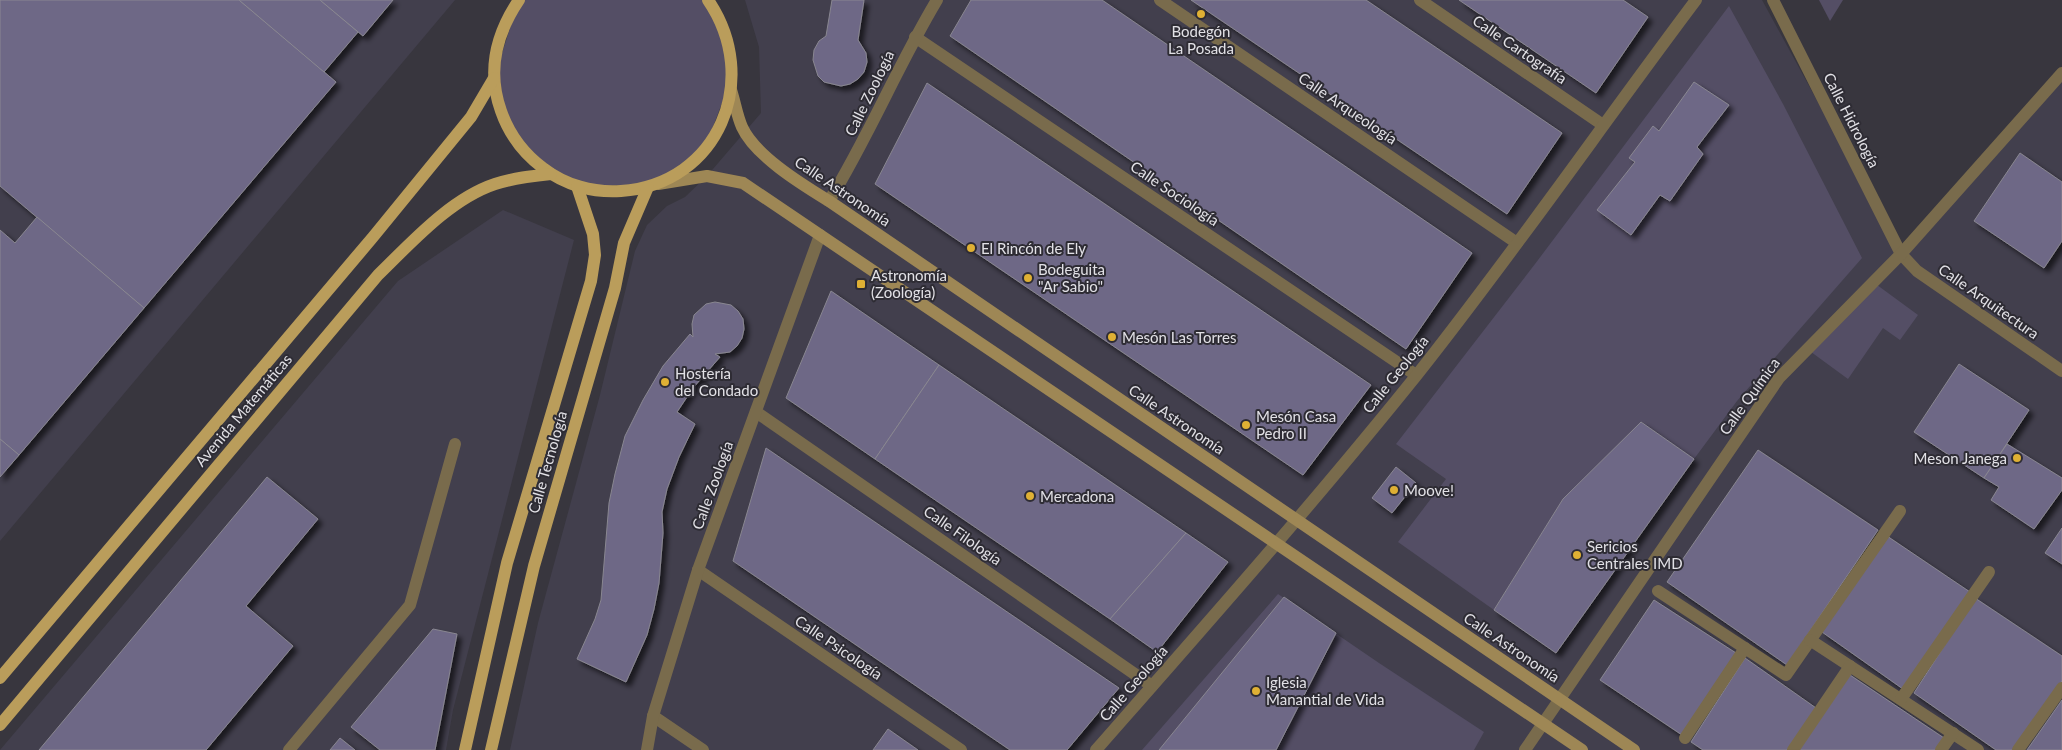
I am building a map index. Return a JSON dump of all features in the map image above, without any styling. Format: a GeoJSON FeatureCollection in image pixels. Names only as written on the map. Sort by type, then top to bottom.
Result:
{"type":"FeatureCollection","features":[{"type":"Feature","properties":{"kind":"main road"},"geometry":{"type":"LineString","coordinates":[[518,0],[508,16],[500,36],[495,57],[494,78],[497,101],[509,130],[517,143],[533,160],[551,174],[577,186],[612,192],[650,186],[673,176],[690,164],[706,148],[718,131],[732,90],[733,74],[729,42],[716,12],[708,0]]}},
{"type":"Feature","properties":{"kind":"main road","name":"Avenida Matemáticas"},"geometry":{"type":"LineString","coordinates":[[0,678],[373,237],[471,117],[494,78]]}},
{"type":"Feature","properties":{"kind":"main road","name":"Avenida Matemáticas"},"geometry":{"type":"LineString","coordinates":[[0,725],[378,275],[426,228],[474,194],[494,184],[551,174]]}},
{"type":"Feature","properties":{"kind":"main road","name":"Calle Tecnología"},"geometry":{"type":"LineString","coordinates":[[466,750],[507,563],[591,281],[595,255],[593,234],[577,186]]}},
{"type":"Feature","properties":{"kind":"main road","name":"Calle Tecnología"},"geometry":{"type":"LineString","coordinates":[[491,750],[534,566],[615,288],[624,244],[650,186]]}},
{"type":"Feature","properties":{"kind":"street","name":"Calle Zoología"},"geometry":{"type":"LineString","coordinates":[[830,201],[850,167],[915,37],[937,0]]}},
{"type":"Feature","properties":{"kind":"street","name":"Calle Arqueología"},"geometry":{"type":"LineString","coordinates":[[1160,0],[1517,243]]}},
{"type":"Feature","properties":{"kind":"street","name":"Calle Cartografía"},"geometry":{"type":"LineString","coordinates":[[1420,0],[1602,125]]}},
{"type":"Feature","properties":{"kind":"street","name":"Calle Hidrología"},"geometry":{"type":"LineString","coordinates":[[1773,0],[1901,254]]}},
{"type":"Feature","properties":{"kind":"street","name":"Calle Geología"},"geometry":{"type":"LineString","coordinates":[[1096,750],[1296,520],[1416,375],[1517,243],[1690,2]]}},
{"type":"Feature","properties":{"kind":"street","name":"Calle Sociología"},"geometry":{"type":"LineString","coordinates":[[915,37],[1416,375]]}},
{"type":"Feature","properties":{"kind":"street","name":"Calle Química"},"geometry":{"type":"LineString","coordinates":[[1525,750],[1779,378],[1901,254],[2062,73]]}},
{"type":"Feature","properties":{"kind":"street","name":"Calle Astronomía"},"geometry":{"type":"LineString","coordinates":[[732,90],[742,128],[753,143],[791,178],[830,201],[1634,750]]}},
{"type":"Feature","properties":{"kind":"street"},"geometry":{"type":"LineString","coordinates":[[650,186],[707,176],[743,183],[1582,750]]}},
{"type":"Feature","properties":{"kind":"street","name":"Calle Zoología"},"geometry":{"type":"LineString","coordinates":[[647,750],[653,716],[698,570],[820,235]]}},
{"type":"Feature","properties":{"kind":"street","name":"Calle Arquitectura"},"geometry":{"type":"LineString","coordinates":[[1901,254],[1917,271],[2062,371]]}},
{"type":"Feature","properties":{"kind":"street","name":"Calle Filología"},"geometry":{"type":"LineString","coordinates":[[756,412],[1152,686]]}},
{"type":"Feature","properties":{"kind":"street"},"geometry":{"type":"LineString","coordinates":[[289,750],[410,604],[455,444]]}},
{"type":"Feature","properties":{"kind":"street"},"geometry":{"type":"LineString","coordinates":[[1658,591],[1786,675],[1900,512]]}},
{"type":"Feature","properties":{"kind":"street","name":"Calle Psicología"},"geometry":{"type":"LineString","coordinates":[[698,570],[961,750]]}},
{"type":"Feature","properties":{"kind":"street"},"geometry":{"type":"LineString","coordinates":[[1901,699],[1989,572]]}},
{"type":"Feature","properties":{"kind":"street"},"geometry":{"type":"LineString","coordinates":[[1810,640],[1978,750]]}},
{"type":"Feature","properties":{"kind":"street"},"geometry":{"type":"LineString","coordinates":[[1685,738],[1745,648]]}},
{"type":"Feature","properties":{"kind":"street"},"geometry":{"type":"LineString","coordinates":[[1793,750],[1850,666]]}},
{"type":"Feature","properties":{"kind":"street"},"geometry":{"type":"LineString","coordinates":[[2018,750],[2062,688]]}},
{"type":"Feature","properties":{"kind":"street"},"geometry":{"type":"LineString","coordinates":[[653,716],[703,750]]}},
{"type":"Feature","properties":{"kind":"street"},"geometry":{"type":"LineString","coordinates":[[1942,750],[1952,733]]}},
{"type":"Feature","properties":{"kind":"shaded area"},"geometry":{"type":"Polygon","coordinates":[[[0,0],[455,0],[0,541],[0,0]]]}},
{"type":"Feature","properties":{"kind":"shaded area"},"geometry":{"type":"Polygon","coordinates":[[[519,0],[708,0],[733,74],[705,148],[653,185],[577,186],[517,143],[494,78],[519,0]]]}},
{"type":"Feature","properties":{"kind":"shaded area"},"geometry":{"type":"Polygon","coordinates":[[[745,0],[1762,0],[1901,254],[2062,73],[2062,750],[510,750],[538,623],[600,395],[635,251],[647,225],[667,206],[685,197],[707,176],[761,113],[759,47],[745,0]]]}},
{"type":"Feature","properties":{"kind":"shaded area"},"geometry":{"type":"Polygon","coordinates":[[[1819,0],[1843,0],[1830,21],[1819,0]]]}},
{"type":"Feature","properties":{"kind":"shaded area"},"geometry":{"type":"Polygon","coordinates":[[[1729,6],[1783,104],[1862,258],[1737,401],[1694,459],[1642,422],[1563,499],[1494,610],[1398,542],[1446,479],[1396,444],[1535,264],[1729,6]]]}},
{"type":"Feature","properties":{"kind":"shaded area"},"geometry":{"type":"Polygon","coordinates":[[[503,210],[574,240],[453,710],[446,750],[0,750],[398,281],[503,210]]]}},
{"type":"Feature","properties":{"kind":"shaded area"},"geometry":{"type":"Polygon","coordinates":[[[1873,282],[1918,315],[1900,340],[1883,328],[1848,379],[1807,349],[1873,282]]]}},
{"type":"Feature","properties":{"kind":"shaded area"},"geometry":{"type":"Polygon","coordinates":[[[1278,594],[1484,732],[1474,750],[1142,750],[1278,594]]]}},
{"type":"Feature","properties":{"kind":"building"},"geometry":{"type":"Polygon","coordinates":[[[0,0],[239,0],[336,82],[144,308],[0,186],[0,0]]]}},
{"type":"Feature","properties":{"kind":"building"},"geometry":{"type":"Polygon","coordinates":[[[239,0],[320,0],[358,32],[324,72],[239,0]]]}},
{"type":"Feature","properties":{"kind":"building"},"geometry":{"type":"Polygon","coordinates":[[[320,0],[393,0],[363,36],[320,0]]]}},
{"type":"Feature","properties":{"kind":"building"},"geometry":{"type":"Polygon","coordinates":[[[832,0],[864,0],[858,40],[866,53],[867,62],[864,72],[858,79],[850,84],[841,86],[824,82],[818,76],[813,60],[814,50],[819,41],[826,36],[832,0]]]}},
{"type":"Feature","properties":{"kind":"building"},"geometry":{"type":"Polygon","coordinates":[[[971,0],[1102,0],[1472,253],[1406,349],[950,36],[971,0]]]}},
{"type":"Feature","properties":{"kind":"building"},"geometry":{"type":"Polygon","coordinates":[[[1191,0],[1366,0],[1562,133],[1507,214],[1191,0]]]}},
{"type":"Feature","properties":{"kind":"building"},"geometry":{"type":"Polygon","coordinates":[[[1459,0],[1623,0],[1648,17],[1596,93],[1459,0]]]}},
{"type":"Feature","properties":{"kind":"building"},"geometry":{"type":"Polygon","coordinates":[[[1694,82],[1729,105],[1697,147],[1703,154],[1670,201],[1660,195],[1631,235],[1597,210],[1635,162],[1629,158],[1653,126],[1659,131],[1694,82]]]}},
{"type":"Feature","properties":{"kind":"building"},"geometry":{"type":"Polygon","coordinates":[[[927,83],[1371,385],[1303,475],[875,184],[927,83]]]}},
{"type":"Feature","properties":{"kind":"building"},"geometry":{"type":"Polygon","coordinates":[[[2020,153],[2062,182],[2062,241],[2044,268],[1974,221],[2020,153]]]}},
{"type":"Feature","properties":{"kind":"building"},"geometry":{"type":"Polygon","coordinates":[[[37,217],[144,308],[19,455],[0,439],[0,230],[15,243],[37,217]]]}},
{"type":"Feature","properties":{"kind":"building"},"geometry":{"type":"Polygon","coordinates":[[[831,291],[939,365],[875,459],[786,398],[831,291]]]}},
{"type":"Feature","properties":{"kind":"building"},"geometry":{"type":"Polygon","coordinates":[[[715,302],[731,305],[738,311],[743,319],[744,329],[742,338],[730,352],[715,354],[720,357],[693,388],[677,412],[695,424],[679,457],[667,489],[662,512],[663,533],[659,583],[654,609],[647,635],[626,682],[577,659],[595,619],[601,600],[609,503],[615,474],[625,436],[643,400],[663,366],[690,334],[693,337],[692,324],[694,315],[706,304],[715,302]]]}},
{"type":"Feature","properties":{"kind":"building"},"geometry":{"type":"Polygon","coordinates":[[[1959,364],[2029,410],[1984,478],[1914,432],[1959,364]]]}},
{"type":"Feature","properties":{"kind":"building","name":"Mercadona"},"geometry":{"type":"Polygon","coordinates":[[[939,365],[1186,533],[1110,619],[875,459],[939,365]]]}},
{"type":"Feature","properties":{"kind":"building","name":"Sericios Centrales IMD"},"geometry":{"type":"Polygon","coordinates":[[[1641,422],[1694,459],[1556,653],[1494,610],[1563,499],[1641,422]]]}},
{"type":"Feature","properties":{"kind":"building"},"geometry":{"type":"Polygon","coordinates":[[[0,439],[19,455],[0,477],[0,439]]]}},
{"type":"Feature","properties":{"kind":"building"},"geometry":{"type":"Polygon","coordinates":[[[2007,444],[2062,478],[2062,490],[2034,529],[1991,500],[1999,487],[1984,478],[2007,444]]]}},
{"type":"Feature","properties":{"kind":"building"},"geometry":{"type":"Polygon","coordinates":[[[766,448],[1119,688],[1067,750],[1010,750],[733,561],[766,448]]]}},
{"type":"Feature","properties":{"kind":"building"},"geometry":{"type":"Polygon","coordinates":[[[1758,450],[1878,530],[1787,665],[1667,582],[1758,450]]]}},
{"type":"Feature","properties":{"kind":"building","name":"Moove!"},"geometry":{"type":"Polygon","coordinates":[[[1396,467],[1416,483],[1392,513],[1372,498],[1396,467]]]}},
{"type":"Feature","properties":{"kind":"building"},"geometry":{"type":"Polygon","coordinates":[[[267,477],[318,519],[246,606],[293,646],[206,750],[39,750],[267,477]]]}},
{"type":"Feature","properties":{"kind":"building"},"geometry":{"type":"Polygon","coordinates":[[[2062,528],[2062,564],[2045,553],[2062,528]]]}},
{"type":"Feature","properties":{"kind":"building"},"geometry":{"type":"Polygon","coordinates":[[[1186,533],[1228,562],[1157,652],[1110,619],[1186,533]]]}},
{"type":"Feature","properties":{"kind":"building"},"geometry":{"type":"Polygon","coordinates":[[[1887,536],[1970,592],[1903,689],[1822,632],[1887,536]]]}},
{"type":"Feature","properties":{"kind":"building","name":"Iglesia Manantial de Vida"},"geometry":{"type":"Polygon","coordinates":[[[1284,597],[1336,633],[1276,750],[1159,750],[1284,597]]]}},
{"type":"Feature","properties":{"kind":"building"},"geometry":{"type":"Polygon","coordinates":[[[1975,598],[2062,656],[2062,681],[2013,750],[1996,750],[1914,693],[1975,598]]]}},
{"type":"Feature","properties":{"kind":"building"},"geometry":{"type":"Polygon","coordinates":[[[1654,600],[1736,653],[1682,735],[1600,680],[1654,600]]]}},
{"type":"Feature","properties":{"kind":"building"},"geometry":{"type":"Polygon","coordinates":[[[433,629],[457,634],[435,750],[380,750],[351,727],[433,629]]]}},
{"type":"Feature","properties":{"kind":"building"},"geometry":{"type":"Polygon","coordinates":[[[1745,658],[1816,708],[1787,750],[1703,750],[1691,742],[1745,658]]]}},
{"type":"Feature","properties":{"kind":"building"},"geometry":{"type":"Polygon","coordinates":[[[1850,675],[1944,738],[1936,750],[1799,750],[1850,675]]]}},
{"type":"Feature","properties":{"kind":"building"},"geometry":{"type":"Polygon","coordinates":[[[2062,700],[2062,750],[2027,750],[2062,700]]]}},
{"type":"Feature","properties":{"kind":"building"},"geometry":{"type":"Polygon","coordinates":[[[888,729],[918,750],[873,750],[888,729]]]}},
{"type":"Feature","properties":{"kind":"building"},"geometry":{"type":"Polygon","coordinates":[[[340,738],[355,750],[330,750],[340,738]]]}},
{"type":"Feature","properties":{"kind":"place","name":"Bodegón La Posada"},"geometry":{"type":"Point","coordinates":[1201,14]}},
{"type":"Feature","properties":{"kind":"place","name":"El Rincón de Ely"},"geometry":{"type":"Point","coordinates":[971,248]}},
{"type":"Feature","properties":{"kind":"place","name":"Bodeguita \"Ar Sabio\""},"geometry":{"type":"Point","coordinates":[1028,278]}},
{"type":"Feature","properties":{"kind":"place","name":"Astronomía (Zoología)"},"geometry":{"type":"Point","coordinates":[861,284]}},
{"type":"Feature","properties":{"kind":"place","name":"Mesón Las Torres"},"geometry":{"type":"Point","coordinates":[1112,337]}},
{"type":"Feature","properties":{"kind":"place","name":"Hostería del Condado"},"geometry":{"type":"Point","coordinates":[665,382]}},
{"type":"Feature","properties":{"kind":"place","name":"Mesón Casa Pedro II"},"geometry":{"type":"Point","coordinates":[1246,425]}},
{"type":"Feature","properties":{"kind":"place","name":"Meson Janega"},"geometry":{"type":"Point","coordinates":[2017,458]}},
{"type":"Feature","properties":{"kind":"place","name":"Moove!"},"geometry":{"type":"Point","coordinates":[1394,490]}},
{"type":"Feature","properties":{"kind":"place","name":"Mercadona"},"geometry":{"type":"Point","coordinates":[1030,496]}},
{"type":"Feature","properties":{"kind":"place","name":"Sericios Centrales IMD"},"geometry":{"type":"Point","coordinates":[1577,555]}},
{"type":"Feature","properties":{"kind":"place","name":"Iglesia Manantial de Vida"},"geometry":{"type":"Point","coordinates":[1256,691]}}]}
